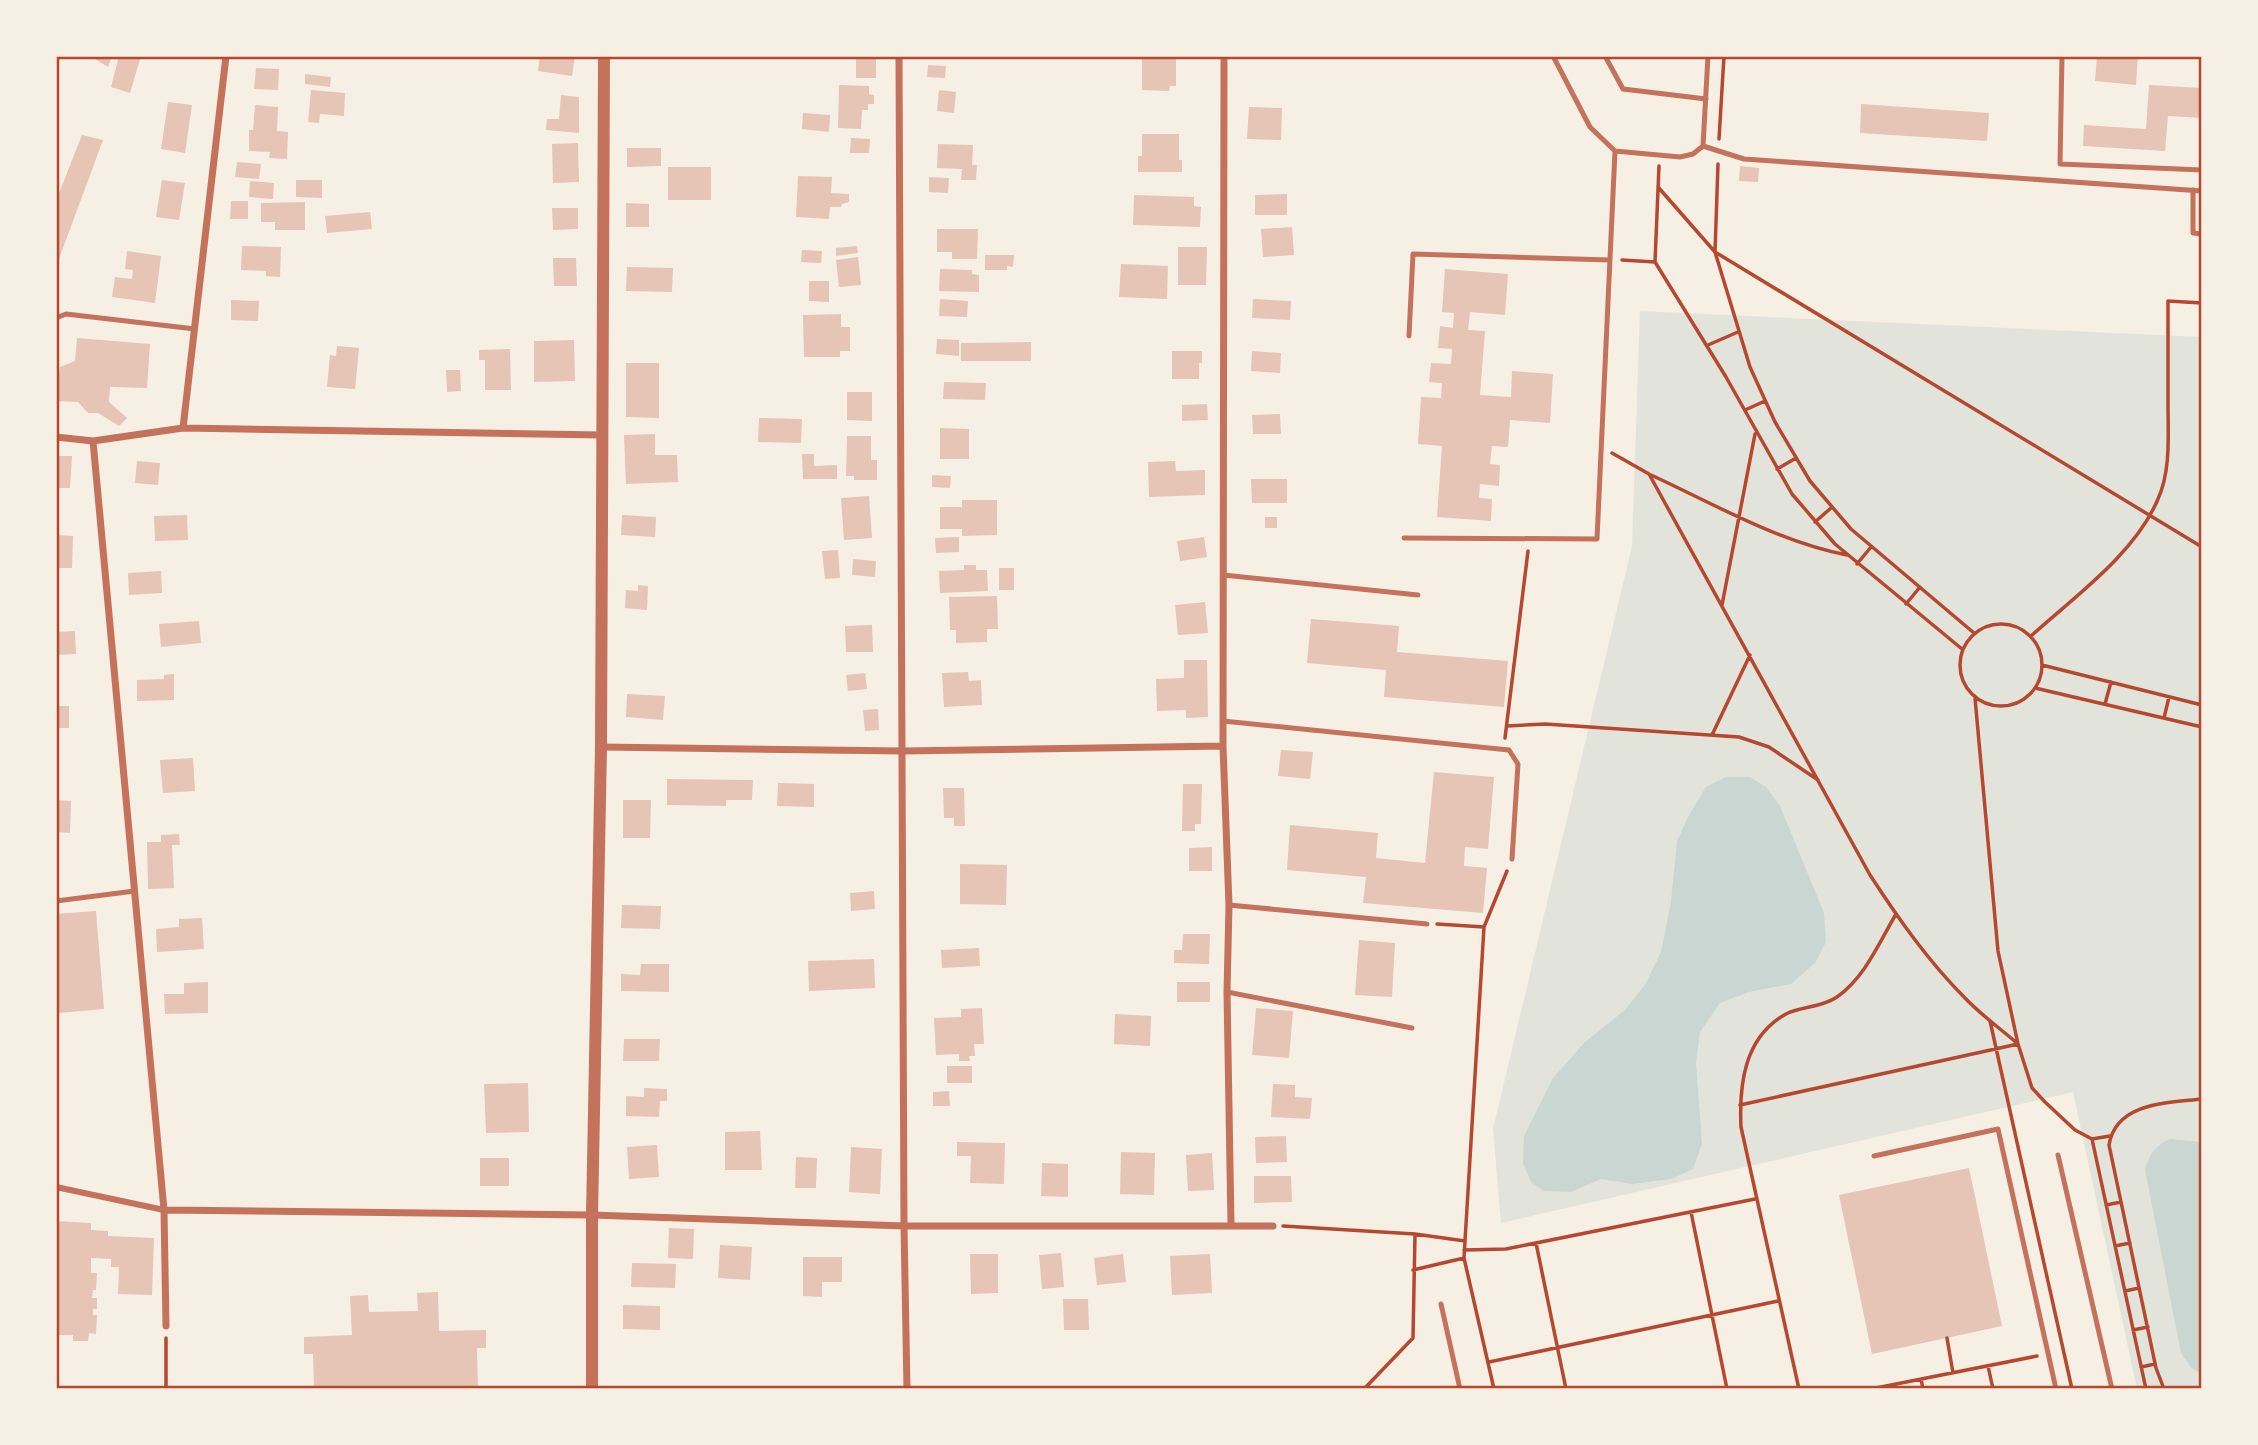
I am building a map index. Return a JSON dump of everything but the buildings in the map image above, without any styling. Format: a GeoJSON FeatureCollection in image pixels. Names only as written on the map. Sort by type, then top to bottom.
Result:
{"type":"FeatureCollection","features":[{"type":"Feature","properties":{"kind":"street"},"geometry":{"type":"LineString","coordinates":[[183,428],[226,56]]}},
{"type":"Feature","properties":{"kind":"street"},"geometry":{"type":"LineString","coordinates":[[592,1389],[592,1215],[601,747],[604,56]]}},
{"type":"Feature","properties":{"kind":"street"},"geometry":{"type":"LineString","coordinates":[[899,56],[907,1389]]}},
{"type":"Feature","properties":{"kind":"street"},"geometry":{"type":"LineString","coordinates":[[1224,56],[1223,746],[1229,905],[1227,992],[1231,1224]]}},
{"type":"Feature","properties":{"kind":"street"},"geometry":{"type":"LineString","coordinates":[[56,437],[93,441],[183,428],[602,435]]}},
{"type":"Feature","properties":{"kind":"street"},"geometry":{"type":"LineString","coordinates":[[93,441],[164,1210],[166,1326]]}},
{"type":"Feature","properties":{"kind":"street"},"geometry":{"type":"LineString","coordinates":[[601,747],[903,751],[1223,746]]}},
{"type":"Feature","properties":{"kind":"street"},"geometry":{"type":"LineString","coordinates":[[56,1187],[164,1210],[592,1215],[904,1226],[1273,1226]]}},
{"type":"Feature","properties":{"kind":"lane"},"geometry":{"type":"LineString","coordinates":[[1553,56],[1590,127],[1615,150],[1660,156],[1693,154],[1703,146],[1708,56]]}},
{"type":"Feature","properties":{"kind":"lane"},"geometry":{"type":"LineString","coordinates":[[1605,56],[1623,89],[1706,99]]}},
{"type":"Feature","properties":{"kind":"lane"},"geometry":{"type":"LineString","coordinates":[[2062,56],[2060,164],[2202,170]]}},
{"type":"Feature","properties":{"kind":"lane"},"geometry":{"type":"LineString","coordinates":[[1703,146],[1744,159],[2202,191]]}},
{"type":"Feature","properties":{"kind":"lane"},"geometry":{"type":"LineString","coordinates":[[1404,538],[1597,539],[1615,150]]}},
{"type":"Feature","properties":{"kind":"lane"},"geometry":{"type":"LineString","coordinates":[[2193,190],[2193,233],[2202,234]]}},
{"type":"Feature","properties":{"kind":"lane"},"geometry":{"type":"LineString","coordinates":[[1409,336],[1413,254],[1610,260]]}},
{"type":"Feature","properties":{"kind":"lane"},"geometry":{"type":"LineString","coordinates":[[56,318],[66,314],[195,329]]}},
{"type":"Feature","properties":{"kind":"lane"},"geometry":{"type":"LineString","coordinates":[[1223,575],[1418,596]]}},
{"type":"Feature","properties":{"kind":"lane"},"geometry":{"type":"LineString","coordinates":[[1223,721],[1509,750],[1518,764],[1512,859]]}},
{"type":"Feature","properties":{"kind":"lane"},"geometry":{"type":"LineString","coordinates":[[56,901],[135,891]]}},
{"type":"Feature","properties":{"kind":"lane"},"geometry":{"type":"LineString","coordinates":[[1229,905],[1427,924]]}},
{"type":"Feature","properties":{"kind":"lane"},"geometry":{"type":"LineString","coordinates":[[1227,992],[1412,1028]]}},
{"type":"Feature","properties":{"kind":"lane"},"geometry":{"type":"LineString","coordinates":[[1874,1156],[1998,1129],[2056,1389]]}},
{"type":"Feature","properties":{"kind":"lane"},"geometry":{"type":"LineString","coordinates":[[2058,1154],[2112,1389]]}},
{"type":"Feature","properties":{"kind":"lane"},"geometry":{"type":"LineString","coordinates":[[1441,1304],[1460,1389]]}},
{"type":"Feature","properties":{"kind":"path"},"geometry":{"type":"LineString","coordinates":[[1724,56],[1715,252],[1738,332],[1765,401],[1810,481],[1832,508],[1871,547],[1974,633]]}},
{"type":"Feature","properties":{"kind":"path"},"geometry":{"type":"LineString","coordinates":[[1660,156],[1655,262],[1707,345],[1792,494],[1848,556],[1962,649]]}},
{"type":"Feature","properties":{"kind":"path"},"geometry":{"type":"LineString","coordinates":[[1658,187],[1715,252],[2202,547]]}},
{"type":"Feature","properties":{"kind":"path"},"geometry":{"type":"LineString","coordinates":[[1610,260],[1655,262]]}},
{"type":"Feature","properties":{"kind":"path"},"geometry":{"type":"LineString","coordinates":[[2031,636],[2116,559],[2140,531],[2159,498],[2167,463],[2168,301],[2202,303]]}},
{"type":"Feature","properties":{"kind":"path"},"geometry":{"type":"LineString","coordinates":[[1707,345],[1738,332]]}},
{"type":"Feature","properties":{"kind":"path"},"geometry":{"type":"LineString","coordinates":[[1745,410],[1765,401]]}},
{"type":"Feature","properties":{"kind":"path"},"geometry":{"type":"LineString","coordinates":[[1722,605],[1756,432]]}},
{"type":"Feature","properties":{"kind":"path"},"geometry":{"type":"LineString","coordinates":[[1601,447],[1649,474],[1777,533],[1824,551],[1848,556]]}},
{"type":"Feature","properties":{"kind":"path"},"geometry":{"type":"LineString","coordinates":[[1777,469],[1796,458]]}},
{"type":"Feature","properties":{"kind":"path"},"geometry":{"type":"LineString","coordinates":[[1649,474],[1870,875],[1931,961],[1966,999],[2018,1044]]}},
{"type":"Feature","properties":{"kind":"path"},"geometry":{"type":"LineString","coordinates":[[1815,522],[1832,508]]}},
{"type":"Feature","properties":{"kind":"path"},"geometry":{"type":"LineString","coordinates":[[1504,750],[1529,538]]}},
{"type":"Feature","properties":{"kind":"path"},"geometry":{"type":"LineString","coordinates":[[1857,564],[1871,547]]}},
{"type":"Feature","properties":{"kind":"path"},"geometry":{"type":"LineString","coordinates":[[1906,604],[1920,587]]}},
{"type":"Feature","properties":{"kind":"path"},"geometry":{"type":"LineString","coordinates":[[2010,624],[2031,636],[2041,655],[2042,665],[2041,677],[2026,698],[2014,705],[1987,705],[1975,698],[1966,688],[1959,663],[1962,649],[1974,633],[1985,626],[2010,624]]}},
{"type":"Feature","properties":{"kind":"path"},"geometry":{"type":"LineString","coordinates":[[1712,736],[1750,655]]}},
{"type":"Feature","properties":{"kind":"path"},"geometry":{"type":"LineString","coordinates":[[2042,665],[2202,705]]}},
{"type":"Feature","properties":{"kind":"path"},"geometry":{"type":"LineString","coordinates":[[2105,704],[2111,682]]}},
{"type":"Feature","properties":{"kind":"path"},"geometry":{"type":"LineString","coordinates":[[2035,688],[2202,727]]}},
{"type":"Feature","properties":{"kind":"path"},"geometry":{"type":"LineString","coordinates":[[2164,718],[2169,697]]}},
{"type":"Feature","properties":{"kind":"path"},"geometry":{"type":"LineString","coordinates":[[1975,698],[1998,951],[2018,1044],[2032,1088],[2075,1130],[2092,1139],[2110,1136]]}},
{"type":"Feature","properties":{"kind":"path"},"geometry":{"type":"LineString","coordinates":[[1507,726],[1545,724],[1739,737],[1769,747],[1820,781]]}},
{"type":"Feature","properties":{"kind":"path"},"geometry":{"type":"LineString","coordinates":[[1493,1389],[1464,1258],[1484,927],[1512,859]]}},
{"type":"Feature","properties":{"kind":"path"},"geometry":{"type":"LineString","coordinates":[[1799,1389],[1741,1127],[1740,1105],[1744,1068],[1754,1046],[1767,1028],[1788,1013],[1816,1007],[1836,998],[1844,990],[1868,963],[1896,914]]}},
{"type":"Feature","properties":{"kind":"path"},"geometry":{"type":"LineString","coordinates":[[1427,924],[1484,927]]}},
{"type":"Feature","properties":{"kind":"path"},"geometry":{"type":"LineString","coordinates":[[1989,1019],[2072,1389]]}},
{"type":"Feature","properties":{"kind":"path"},"geometry":{"type":"LineString","coordinates":[[1740,1105],[2018,1044]]}},
{"type":"Feature","properties":{"kind":"path"},"geometry":{"type":"LineString","coordinates":[[2164,1389],[2155,1364],[2109,1145],[2110,1136],[2122,1121],[2138,1109],[2153,1104],[2202,1100]]}},
{"type":"Feature","properties":{"kind":"path"},"geometry":{"type":"LineString","coordinates":[[2092,1139],[2146,1389]]}},
{"type":"Feature","properties":{"kind":"path"},"geometry":{"type":"LineString","coordinates":[[1465,1250],[1506,1249],[1756,1199]]}},
{"type":"Feature","properties":{"kind":"path"},"geometry":{"type":"LineString","coordinates":[[2106,1205],[2121,1202]]}},
{"type":"Feature","properties":{"kind":"path"},"geometry":{"type":"LineString","coordinates":[[1691,1212],[1727,1389]]}},
{"type":"Feature","properties":{"kind":"path"},"geometry":{"type":"LineString","coordinates":[[1273,1226],[1415,1234],[1465,1241]]}},
{"type":"Feature","properties":{"kind":"path"},"geometry":{"type":"LineString","coordinates":[[1364,1389],[1413,1338],[1415,1234]]}},
{"type":"Feature","properties":{"kind":"path"},"geometry":{"type":"LineString","coordinates":[[1536,1243],[1566,1389]]}},
{"type":"Feature","properties":{"kind":"path"},"geometry":{"type":"LineString","coordinates":[[2115,1246],[2130,1243]]}},
{"type":"Feature","properties":{"kind":"path"},"geometry":{"type":"LineString","coordinates":[[1413,1270],[1464,1258]]}},
{"type":"Feature","properties":{"kind":"path"},"geometry":{"type":"LineString","coordinates":[[2125,1291],[2139,1289]]}},
{"type":"Feature","properties":{"kind":"path"},"geometry":{"type":"LineString","coordinates":[[1488,1362],[1778,1301]]}},
{"type":"Feature","properties":{"kind":"path"},"geometry":{"type":"LineString","coordinates":[[166,1326],[166,1389]]}},
{"type":"Feature","properties":{"kind":"path"},"geometry":{"type":"LineString","coordinates":[[2133,1330],[2148,1327]]}},
{"type":"Feature","properties":{"kind":"path"},"geometry":{"type":"LineString","coordinates":[[1947,1338],[1953,1373]]}},
{"type":"Feature","properties":{"kind":"path"},"geometry":{"type":"LineString","coordinates":[[1871,1389],[2063,1350]]}},
{"type":"Feature","properties":{"kind":"path"},"geometry":{"type":"LineString","coordinates":[[2141,1367],[2155,1364]]}},
{"type":"Feature","properties":{"kind":"path"},"geometry":{"type":"LineString","coordinates":[[1988,1366],[1993,1389]]}},
{"type":"Feature","properties":{"kind":"path"},"geometry":{"type":"LineString","coordinates":[[1921,1379],[1923,1389]]}},
{"type":"Feature","properties":{"kind":"shaded area"},"geometry":{"type":"Polygon","coordinates":[[[1640,311],[2202,337],[2202,1389],[2137,1389],[2073,1092],[1501,1223],[1493,1129],[1632,546],[1640,311]]]}},
{"type":"Feature","properties":{"kind":"shaded area"},"geometry":{"type":"Polygon","coordinates":[[[1726,777],[1750,777],[1766,787],[1780,806],[1824,913],[1826,942],[1815,963],[1791,984],[1749,992],[1720,1003],[1700,1032],[1696,1063],[1702,1144],[1693,1169],[1671,1179],[1632,1184],[1601,1179],[1571,1192],[1544,1191],[1531,1182],[1523,1163],[1524,1136],[1553,1078],[1585,1042],[1626,1009],[1646,983],[1661,952],[1671,902],[1677,841],[1706,787],[1726,777]]]}},
{"type":"Feature","properties":{"kind":"shaded area"},"geometry":{"type":"Polygon","coordinates":[[[2170,1139],[2202,1142],[2202,1374],[2191,1368],[2181,1353],[2145,1170],[2153,1151],[2170,1139]]]}}]}
